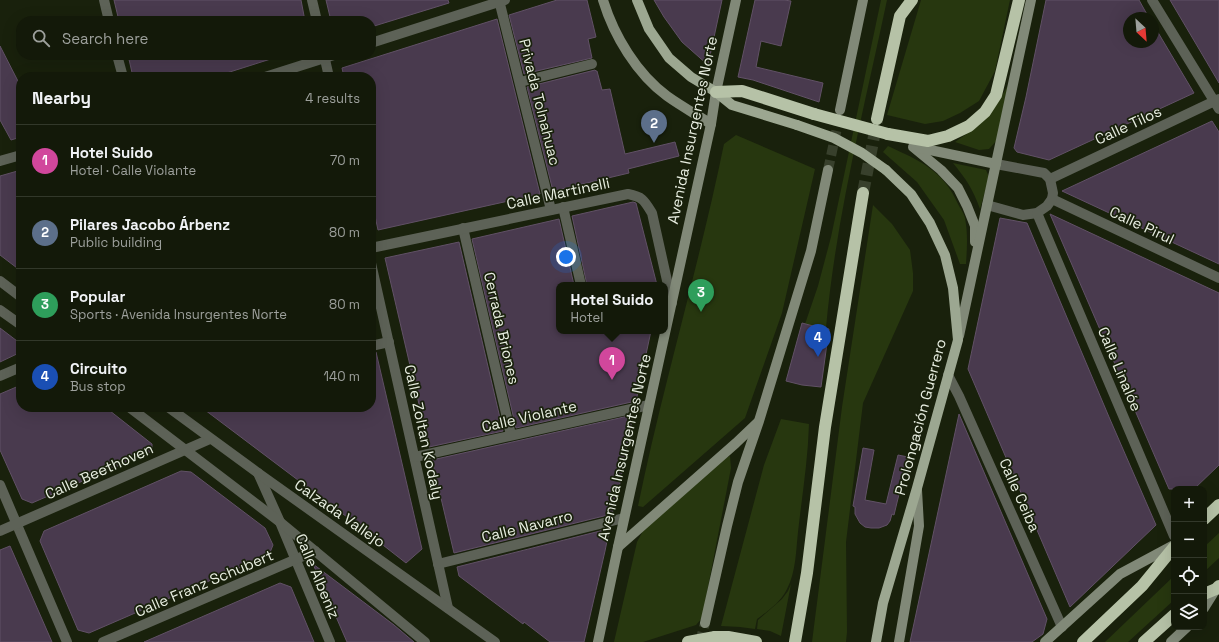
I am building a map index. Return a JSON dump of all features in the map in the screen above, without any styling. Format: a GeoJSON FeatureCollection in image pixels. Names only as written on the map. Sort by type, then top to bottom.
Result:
{"type":"FeatureCollection","features":[{"type":"Feature","properties":{"kind":"highway"},"geometry":{"type":"LineString","coordinates":[[877,118],[900,16],[912,0]]}},
{"type":"Feature","properties":{"kind":"highway"},"geometry":{"type":"LineString","coordinates":[[716,92],[742,92],[814,114],[892,135],[928,141],[948,136],[968,126],[985,112],[996,95],[1019,0]]}},
{"type":"Feature","properties":{"kind":"highway"},"geometry":{"type":"LineString","coordinates":[[795,642],[807,573],[825,427],[863,193]]}},
{"type":"Feature","properties":{"kind":"highway"},"geometry":{"type":"LineString","coordinates":[[1207,516],[1219,505]]}},
{"type":"Feature","properties":{"kind":"highway"},"geometry":{"type":"LineString","coordinates":[[1083,642],[1142,586],[1171,550]]}},
{"type":"Feature","properties":{"kind":"highway"},"geometry":{"type":"LineString","coordinates":[[1207,592],[1218,587]]}},
{"type":"Feature","properties":{"kind":"highway"},"geometry":{"type":"LineString","coordinates":[[1144,642],[1171,618]]}},
{"type":"Feature","properties":{"kind":"highway"},"geometry":{"type":"LineString","coordinates":[[688,642],[715,637],[728,637],[756,642]]}},
{"type":"Feature","properties":{"kind":"main road"},"geometry":{"type":"LineString","coordinates":[[603,0],[606,11],[620,40],[634,62],[649,80],[666,96],[711,124]]}},
{"type":"Feature","properties":{"kind":"main road","name":"Prolongación Guerrero"},"geometry":{"type":"LineString","coordinates":[[637,0],[649,29],[670,58],[691,77],[716,92],[732,105],[834,138],[862,153],[886,170],[911,194],[930,223],[945,255],[953,288],[958,340],[917,488],[882,603],[876,642]]}},
{"type":"Feature","properties":{"kind":"main road","name":"Avenida Insurgentes Norte"},"geometry":{"type":"LineString","coordinates":[[668,321],[711,124],[716,92],[736,0]]}},
{"type":"Feature","properties":{"kind":"main road"},"geometry":{"type":"LineString","coordinates":[[840,110],[863,0]]}},
{"type":"Feature","properties":{"kind":"main road"},"geometry":{"type":"LineString","coordinates":[[900,16],[903,0]]}},
{"type":"Feature","properties":{"kind":"main road"},"geometry":{"type":"LineString","coordinates":[[958,340],[1031,0]]}},
{"type":"Feature","properties":{"kind":"main road"},"geometry":{"type":"LineString","coordinates":[[892,135],[913,147],[941,170],[958,188],[975,226],[975,260]]}},
{"type":"Feature","properties":{"kind":"main road"},"geometry":{"type":"LineString","coordinates":[[913,147],[996,164]]}},
{"type":"Feature","properties":{"kind":"main road"},"geometry":{"type":"LineString","coordinates":[[705,623],[736,489],[759,421],[811,251],[828,170]]}},
{"type":"Feature","properties":{"kind":"main road","name":"Avenida Insurgentes Norte"},"geometry":{"type":"LineString","coordinates":[[598,642],[665,334]]}},
{"type":"Feature","properties":{"kind":"main road"},"geometry":{"type":"LineString","coordinates":[[618,547],[759,421]]}},
{"type":"Feature","properties":{"kind":"main road"},"geometry":{"type":"LineString","coordinates":[[899,642],[919,526],[917,488]]}},
{"type":"Feature","properties":{"kind":"main road"},"geometry":{"type":"LineString","coordinates":[[1045,642],[1120,574],[1171,548]]}},
{"type":"Feature","properties":{"kind":"main road"},"geometry":{"type":"LineString","coordinates":[[1207,604],[1218,587]]}},
{"type":"Feature","properties":{"kind":"main road"},"geometry":{"type":"LineString","coordinates":[[1171,642],[1184,630]]}},
{"type":"Feature","properties":{"kind":"street"},"geometry":{"type":"LineString","coordinates":[[104,0],[108,16]]}},
{"type":"Feature","properties":{"kind":"street"},"geometry":{"type":"LineString","coordinates":[[312,0],[316,16]]}},
{"type":"Feature","properties":{"kind":"street"},"geometry":{"type":"LineString","coordinates":[[1152,0],[1217,103]]}},
{"type":"Feature","properties":{"kind":"street"},"geometry":{"type":"LineString","coordinates":[[376,41],[501,1]]}},
{"type":"Feature","properties":{"kind":"street","name":"Privada Tolnahuac"},"geometry":{"type":"LineString","coordinates":[[501,1],[551,210]]}},
{"type":"Feature","properties":{"kind":"street"},"geometry":{"type":"LineString","coordinates":[[118,60],[122,72]]}},
{"type":"Feature","properties":{"kind":"street"},"geometry":{"type":"LineString","coordinates":[[280,72],[316,60]]}},
{"type":"Feature","properties":{"kind":"street"},"geometry":{"type":"LineString","coordinates":[[328,60],[329,72]]}},
{"type":"Feature","properties":{"kind":"street"},"geometry":{"type":"LineString","coordinates":[[520,82],[592,64]]}},
{"type":"Feature","properties":{"kind":"street","name":"Calle Tilos"},"geometry":{"type":"LineString","coordinates":[[1050,179],[1217,103]]}},
{"type":"Feature","properties":{"kind":"street"},"geometry":{"type":"LineString","coordinates":[[0,161],[16,156]]}},
{"type":"Feature","properties":{"kind":"street"},"geometry":{"type":"LineString","coordinates":[[987,205],[1023,215],[1038,214],[1047,206],[1052,199],[1054,192],[1050,179],[1044,173],[996,164]]}},
{"type":"Feature","properties":{"kind":"street","name":"Calle Martinelli"},"geometry":{"type":"LineString","coordinates":[[376,247],[628,194],[638,196],[645,201],[652,213],[667,282]]}},
{"type":"Feature","properties":{"kind":"street","name":"Calle Pirul"},"geometry":{"type":"LineString","coordinates":[[1052,199],[1219,278]]}},
{"type":"Feature","properties":{"kind":"street"},"geometry":{"type":"LineString","coordinates":[[563,207],[580,282]]}},
{"type":"Feature","properties":{"kind":"street","name":"Calle Linalóe"},"geometry":{"type":"LineString","coordinates":[[1038,214],[1171,529]]}},
{"type":"Feature","properties":{"kind":"street","name":"Cerrada Briones"},"geometry":{"type":"LineString","coordinates":[[463,228],[511,435]]}},
{"type":"Feature","properties":{"kind":"street"},"geometry":{"type":"LineString","coordinates":[[0,281],[16,293]]}},
{"type":"Feature","properties":{"kind":"street","name":"Calle Zoltan Kodaly"},"geometry":{"type":"LineString","coordinates":[[376,285],[448,608]]}},
{"type":"Feature","properties":{"kind":"street","name":"Calle Martinelli"},"geometry":{"type":"LineString","coordinates":[[668,285],[672,303]]}},
{"type":"Feature","properties":{"kind":"street"},"geometry":{"type":"LineString","coordinates":[[0,310],[16,321]]}},
{"type":"Feature","properties":{"kind":"street"},"geometry":{"type":"LineString","coordinates":[[376,345],[389,342]]}},
{"type":"Feature","properties":{"kind":"street"},"geometry":{"type":"LineString","coordinates":[[0,376],[16,369]]}},
{"type":"Feature","properties":{"kind":"street","name":"Calle Ceiba"},"geometry":{"type":"LineString","coordinates":[[948,375],[959,396],[1062,627]]}},
{"type":"Feature","properties":{"kind":"street","name":"Calle Violante"},"geometry":{"type":"LineString","coordinates":[[415,457],[649,405]]}},
{"type":"Feature","properties":{"kind":"street"},"geometry":{"type":"LineString","coordinates":[[136,412],[280,522],[425,642]]}},
{"type":"Feature","properties":{"kind":"street","name":"Calzada Vallejo"},"geometry":{"type":"LineString","coordinates":[[175,412],[210,439],[496,642]]}},
{"type":"Feature","properties":{"kind":"street","name":"Calle Beethoven"},"geometry":{"type":"LineString","coordinates":[[0,531],[210,439]]}},
{"type":"Feature","properties":{"kind":"street","name":"Calle Albeniz"},"geometry":{"type":"LineString","coordinates":[[258,473],[330,642]]}},
{"type":"Feature","properties":{"kind":"street"},"geometry":{"type":"LineString","coordinates":[[0,485],[68,642]]}},
{"type":"Feature","properties":{"kind":"street","name":"Calle Navarro"},"geometry":{"type":"LineString","coordinates":[[438,564],[624,518]]}},
{"type":"Feature","properties":{"kind":"street","name":"Calle Franz Schubert"},"geometry":{"type":"LineString","coordinates":[[104,642],[315,551]]}},
{"type":"Feature","properties":{"kind":"green space"},"geometry":{"type":"Polygon","coordinates":[[[881,0],[887,0],[860,122],[844,204],[826,328],[805,324],[818,286],[831,237],[881,0]]]}},
{"type":"Feature","properties":{"kind":"green space"},"geometry":{"type":"Polygon","coordinates":[[[921,0],[1010,0],[995,71],[979,101],[960,113],[943,121],[925,124],[887,115],[921,0]]]}},
{"type":"Feature","properties":{"kind":"green space"},"geometry":{"type":"Polygon","coordinates":[[[1008,85],[997,140],[989,149],[979,150],[955,142],[975,128],[995,107],[1008,85]]]}},
{"type":"Feature","properties":{"kind":"green space"},"geometry":{"type":"Polygon","coordinates":[[[736,135],[815,169],[782,313],[745,418],[643,507],[638,506],[658,416],[704,235],[724,144],[736,135]]]}},
{"type":"Feature","properties":{"kind":"green space"},"geometry":{"type":"Polygon","coordinates":[[[888,146],[929,168],[938,175],[952,192],[965,218],[967,235],[966,264],[960,264],[944,220],[917,182],[883,152],[888,146]]]}},
{"type":"Feature","properties":{"kind":"green space"},"geometry":{"type":"Polygon","coordinates":[[[953,163],[986,170],[989,177],[980,209],[969,184],[953,163]]]}},
{"type":"Feature","properties":{"kind":"green space"},"geometry":{"type":"Polygon","coordinates":[[[873,205],[892,224],[910,250],[913,273],[913,291],[863,403],[846,542],[846,642],[812,642],[842,407],[873,205]]]}},
{"type":"Feature","properties":{"kind":"green space"},"geometry":{"type":"Polygon","coordinates":[[[781,419],[809,424],[795,561],[790,582],[784,594],[774,606],[757,619],[755,629],[721,626],[764,465],[781,419]]]}},
{"type":"Feature","properties":{"kind":"green space"},"geometry":{"type":"Polygon","coordinates":[[[730,456],[731,468],[702,618],[696,625],[643,642],[614,642],[637,542],[643,531],[723,459],[730,456]]]}},
{"type":"Feature","properties":{"kind":"green space"},"geometry":{"type":"Polygon","coordinates":[[[1219,533],[1219,558],[1207,569],[1207,558],[1207,544],[1219,533]]]}},
{"type":"Feature","properties":{"kind":"green space"},"geometry":{"type":"Polygon","coordinates":[[[1171,579],[1171,603],[1128,642],[1105,642],[1171,579]]]}},
{"type":"Feature","properties":{"kind":"green space"},"geometry":{"type":"Polygon","coordinates":[[[791,584],[781,636],[770,631],[757,629],[758,620],[782,599],[791,584]]]}},
{"type":"Feature","properties":{"kind":"building"},"geometry":{"type":"Polygon","coordinates":[[[114,0],[301,0],[304,16],[118,16],[114,0]]]}},
{"type":"Feature","properties":{"kind":"building"},"geometry":{"type":"Polygon","coordinates":[[[326,0],[448,0],[449,3],[376,25],[376,16],[330,16],[326,0]]]}},
{"type":"Feature","properties":{"kind":"building"},"geometry":{"type":"Polygon","coordinates":[[[557,0],[587,0],[596,37],[588,39],[592,58],[524,74],[509,15],[557,0]]]}},
{"type":"Feature","properties":{"kind":"building"},"geometry":{"type":"Polygon","coordinates":[[[654,0],[722,0],[708,65],[682,42],[654,0]]]}},
{"type":"Feature","properties":{"kind":"building"},"geometry":{"type":"Polygon","coordinates":[[[755,0],[791,1],[781,46],[761,41],[756,67],[823,83],[819,102],[753,80],[738,77],[755,0]]]}},
{"type":"Feature","properties":{"kind":"building"},"geometry":{"type":"Polygon","coordinates":[[[1046,0],[1139,0],[1146,12],[1123,12],[1123,48],[1159,48],[1159,34],[1194,93],[1049,160],[1017,152],[1014,148],[1046,0]]]}},
{"type":"Feature","properties":{"kind":"building"},"geometry":{"type":"Polygon","coordinates":[[[1170,0],[1219,0],[1219,83],[1199,49],[1170,0]]]}},
{"type":"Feature","properties":{"kind":"building"},"geometry":{"type":"Polygon","coordinates":[[[497,19],[540,194],[378,230],[376,221],[376,72],[343,72],[342,68],[367,60],[376,60],[376,57],[497,19]]]}},
{"type":"Feature","properties":{"kind":"building"},"geometry":{"type":"Polygon","coordinates":[[[0,46],[16,77],[16,138],[11,140],[0,120],[0,46]]]}},
{"type":"Feature","properties":{"kind":"building"},"geometry":{"type":"Polygon","coordinates":[[[129,60],[268,60],[230,72],[132,72],[129,60]]]}},
{"type":"Feature","properties":{"kind":"building"},"geometry":{"type":"Polygon","coordinates":[[[595,70],[597,71],[602,90],[610,89],[625,154],[675,142],[679,156],[628,169],[629,173],[553,191],[527,87],[595,70]]]}},
{"type":"Feature","properties":{"kind":"building"},"geometry":{"type":"Polygon","coordinates":[[[1212,121],[1219,132],[1219,264],[1062,191],[1212,121]]]}},
{"type":"Feature","properties":{"kind":"building"},"geometry":{"type":"Polygon","coordinates":[[[16,171],[16,267],[0,255],[0,176],[16,171]]]}},
{"type":"Feature","properties":{"kind":"building"},"geometry":{"type":"Polygon","coordinates":[[[633,202],[636,203],[656,282],[586,282],[572,216],[633,202]]]}},
{"type":"Feature","properties":{"kind":"building"},"geometry":{"type":"Polygon","coordinates":[[[1050,214],[1219,293],[1219,465],[1197,486],[1171,486],[1171,489],[1169,489],[1050,214]]]}},
{"type":"Feature","properties":{"kind":"building"},"geometry":{"type":"Polygon","coordinates":[[[1000,218],[1027,223],[1156,525],[1070,607],[968,369],[1000,218]]]}},
{"type":"Feature","properties":{"kind":"building"},"geometry":{"type":"Polygon","coordinates":[[[559,219],[573,282],[556,282],[556,334],[650,334],[636,401],[516,428],[472,239],[559,219]]]}},
{"type":"Feature","properties":{"kind":"building"},"geometry":{"type":"Polygon","coordinates":[[[459,242],[503,431],[429,447],[385,258],[459,242]]]}},
{"type":"Feature","properties":{"kind":"building"},"geometry":{"type":"Polygon","coordinates":[[[802,323],[829,329],[821,387],[802,385],[786,381],[802,323]]]}},
{"type":"Feature","properties":{"kind":"building"},"geometry":{"type":"Polygon","coordinates":[[[0,328],[16,340],[16,354],[0,362],[0,328]]]}},
{"type":"Feature","properties":{"kind":"building"},"geometry":{"type":"Polygon","coordinates":[[[376,352],[422,549],[406,563],[208,412],[376,412],[376,352]]]}},
{"type":"Feature","properties":{"kind":"building"},"geometry":{"type":"Polygon","coordinates":[[[16,387],[16,412],[111,412],[152,444],[152,451],[32,503],[22,499],[0,450],[0,394],[16,387]]]}},
{"type":"Feature","properties":{"kind":"building"},"geometry":{"type":"Polygon","coordinates":[[[959,414],[1047,619],[1043,634],[1032,642],[910,642],[959,414]]]}},
{"type":"Feature","properties":{"kind":"building"},"geometry":{"type":"Polygon","coordinates":[[[633,415],[618,493],[612,514],[454,553],[432,460],[633,415]]]}},
{"type":"Feature","properties":{"kind":"building"},"geometry":{"type":"Polygon","coordinates":[[[863,448],[874,450],[865,500],[886,504],[898,455],[908,457],[894,515],[892,514],[887,525],[879,528],[865,527],[860,523],[855,514],[855,507],[853,506],[863,448]]]}},
{"type":"Feature","properties":{"kind":"building"},"geometry":{"type":"Polygon","coordinates":[[[181,471],[191,472],[265,528],[273,545],[269,555],[89,633],[78,630],[40,541],[44,531],[181,471]]]}},
{"type":"Feature","properties":{"kind":"building"},"geometry":{"type":"Polygon","coordinates":[[[608,529],[607,531],[609,531],[605,551],[584,642],[550,642],[524,622],[523,624],[459,576],[457,567],[608,529]]]}},
{"type":"Feature","properties":{"kind":"building"},"geometry":{"type":"Polygon","coordinates":[[[10,546],[52,642],[0,642],[0,550],[10,546]]]}},
{"type":"Feature","properties":{"kind":"building"},"geometry":{"type":"Polygon","coordinates":[[[313,564],[394,625],[414,642],[347,642],[313,564]]]}},
{"type":"Feature","properties":{"kind":"building"},"geometry":{"type":"Polygon","coordinates":[[[280,583],[291,587],[314,642],[144,642],[280,583]]]}},
{"type":"Feature","properties":{"kind":"tunnel"},"geometry":{"type":"LineString","coordinates":[[828,170],[840,114]]}},
{"type":"Feature","properties":{"kind":"tunnel"},"geometry":{"type":"LineString","coordinates":[[863,193],[877,121]]}},
{"type":"Feature","properties":{"kind":"tunnel"},"geometry":{"type":"LineString","coordinates":[[700,642],[705,623]]}},
{"type":"Feature","properties":{"kind":"place","name":"Pilares Jacobo Árbenz"},"geometry":{"type":"Point","coordinates":[654,143]}},
{"type":"Feature","properties":{"kind":"place","name":"Popular"},"geometry":{"type":"Point","coordinates":[701,312]}},
{"type":"Feature","properties":{"kind":"place","name":"Circuito"},"geometry":{"type":"Point","coordinates":[818,357]}},
{"type":"Feature","properties":{"kind":"place","name":"Hotel Suido"},"geometry":{"type":"Point","coordinates":[612,380]}}]}
